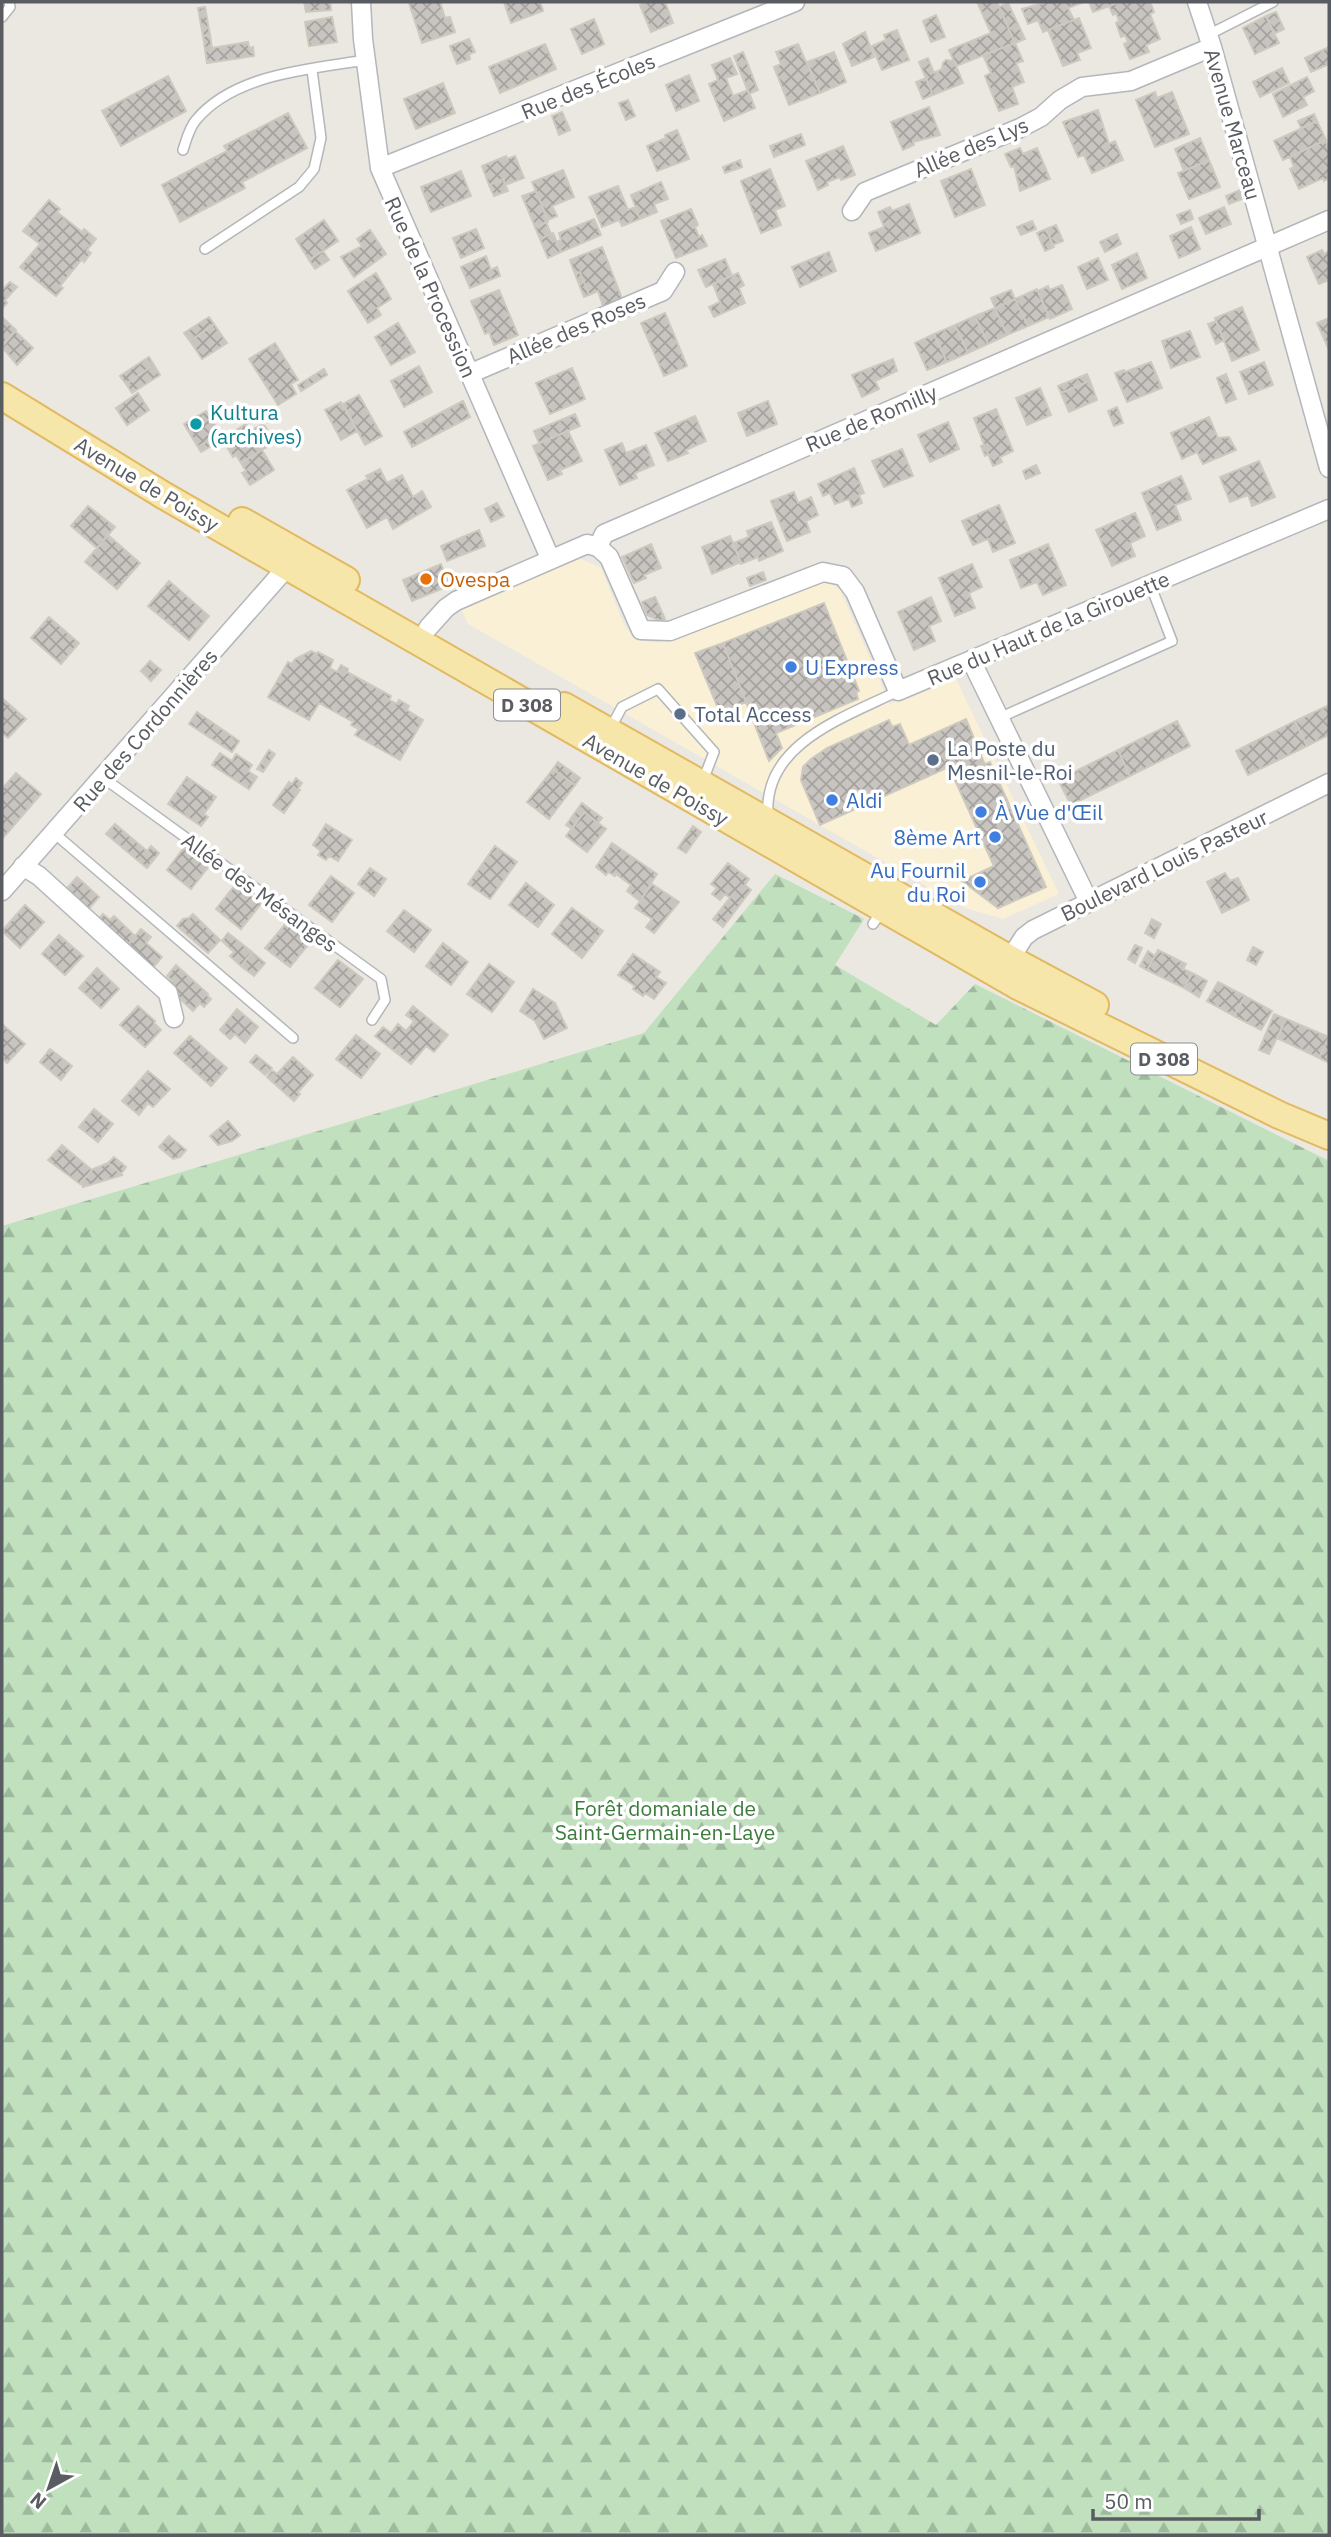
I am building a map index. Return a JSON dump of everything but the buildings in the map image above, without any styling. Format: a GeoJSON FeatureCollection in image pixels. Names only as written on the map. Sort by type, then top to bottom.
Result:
{"type":"FeatureCollection","features":[{"type":"Feature","properties":{"kind":"main road","name":"Avenue de Poissy"},"geometry":{"type":"LineString","coordinates":[[2,396],[163,495],[293,559],[1005,968],[1279,1115],[1329,1136]]}},
{"type":"Feature","properties":{"kind":"main road","name":"Avenue de Poissy"},"geometry":{"type":"LineString","coordinates":[[424,636],[609,731],[697,793]]}},
{"type":"Feature","properties":{"kind":"main road","name":"Avenue de Poissy"},"geometry":{"type":"LineString","coordinates":[[764,829],[878,917],[1005,968],[1230,1075],[1329,1131]]}},
{"type":"Feature","properties":{"kind":"street","name":"Rue de la Procession"},"geometry":{"type":"LineString","coordinates":[[361,2],[380,168],[550,558]]}},
{"type":"Feature","properties":{"kind":"street","name":"Rue des Écoles"},"geometry":{"type":"LineString","coordinates":[[380,168],[795,2]]}},
{"type":"Feature","properties":{"kind":"street","name":"Avenue Marceau"},"geometry":{"type":"LineString","coordinates":[[1197,2],[1329,468]]}},
{"type":"Feature","properties":{"kind":"street","name":"Allée des Lys"},"geometry":{"type":"LineString","coordinates":[[852,211],[865,192],[1020,128],[1041,117],[1060,100],[1082,87],[1131,81],[1210,41]]}},
{"type":"Feature","properties":{"kind":"street","name":"Rue de Romilly"},"geometry":{"type":"LineString","coordinates":[[598,547],[604,534],[614,529],[1329,220]]}},
{"type":"Feature","properties":{"kind":"street","name":"Allée des Roses"},"geometry":{"type":"LineString","coordinates":[[469,374],[663,291],[675,272]]}},
{"type":"Feature","properties":{"kind":"street","name":"Rue du Haut de la Girouette"},"geometry":{"type":"LineString","coordinates":[[898,691],[1329,509]]}},
{"type":"Feature","properties":{"kind":"street"},"geometry":{"type":"LineString","coordinates":[[424,636],[446,608],[456,601],[490,593],[550,558],[587,544],[598,547],[609,557],[641,630],[670,631],[823,572],[843,576],[855,592],[898,691]]}},
{"type":"Feature","properties":{"kind":"street","name":"Rue des Cordonnières"},"geometry":{"type":"LineString","coordinates":[[2,891],[293,559]]}},
{"type":"Feature","properties":{"kind":"street"},"geometry":{"type":"LineString","coordinates":[[971,660],[1089,902]]}},
{"type":"Feature","properties":{"kind":"street","name":"Boulevard Louis Pasteur"},"geometry":{"type":"LineString","coordinates":[[1005,968],[1024,937],[1033,930],[1329,783]]}},
{"type":"Feature","properties":{"kind":"street"},"geometry":{"type":"LineString","coordinates":[[23,866],[39,877],[168,993],[174,1018]]}},
{"type":"Feature","properties":{"kind":"lane"},"geometry":{"type":"LineString","coordinates":[[2,17],[10,7],[9,2]]}},
{"type":"Feature","properties":{"kind":"lane"},"geometry":{"type":"LineString","coordinates":[[1210,41],[1273,2]]}},
{"type":"Feature","properties":{"kind":"lane"},"geometry":{"type":"LineString","coordinates":[[183,150],[194,122],[213,103],[250,82],[366,60]]}},
{"type":"Feature","properties":{"kind":"lane"},"geometry":{"type":"LineString","coordinates":[[205,249],[299,187],[314,169],[321,138],[312,70]]}},
{"type":"Feature","properties":{"kind":"lane"},"geometry":{"type":"LineString","coordinates":[[999,718],[1172,640],[1150,584]]}},
{"type":"Feature","properties":{"kind":"lane"},"geometry":{"type":"LineString","coordinates":[[609,731],[622,707],[658,689],[714,752],[697,793]]}},
{"type":"Feature","properties":{"kind":"lane"},"geometry":{"type":"LineString","coordinates":[[764,829],[767,799],[779,769],[797,746],[814,733],[898,691]]}},
{"type":"Feature","properties":{"kind":"lane","name":"Allée des Mésanges"},"geometry":{"type":"LineString","coordinates":[[102,777],[382,979],[385,1000],[372,1020]]}},
{"type":"Feature","properties":{"kind":"lane"},"geometry":{"type":"LineString","coordinates":[[54,834],[293,1038]]}},
{"type":"Feature","properties":{"kind":"shaded area"},"geometry":{"type":"Polygon","coordinates":[[[577,557],[601,568],[625,627],[637,640],[658,643],[826,580],[840,590],[890,704],[956,679],[1059,894],[1003,919],[965,908],[468,624],[461,609],[577,557]]]}},
{"type":"Feature","properties":{"kind":"green space","name":"Forêt domaniale de Saint-Germain-en-Laye"},"geometry":{"type":"Polygon","coordinates":[[[775,874],[864,919],[835,965],[936,1025],[975,984],[1329,1161],[1329,2535],[2,2535],[2,1226],[644,1033],[775,874]]]}},
{"type":"Feature","properties":{"kind":"place","name":"Kultura (archives)"},"geometry":{"type":"Point","coordinates":[196,424]}},
{"type":"Feature","properties":{"kind":"place","name":"Ovespa"},"geometry":{"type":"Point","coordinates":[426,579]}},
{"type":"Feature","properties":{"kind":"place","name":"U Express"},"geometry":{"type":"Point","coordinates":[791,667]}},
{"type":"Feature","properties":{"kind":"place","name":"Total Access"},"geometry":{"type":"Point","coordinates":[680,714]}},
{"type":"Feature","properties":{"kind":"place","name":"La Poste du Mesnil-le-Roi"},"geometry":{"type":"Point","coordinates":[933,760]}},
{"type":"Feature","properties":{"kind":"place","name":"Aldi"},"geometry":{"type":"Point","coordinates":[832,800]}},
{"type":"Feature","properties":{"kind":"place","name":"À Vue d'Œil"},"geometry":{"type":"Point","coordinates":[981,812]}},
{"type":"Feature","properties":{"kind":"place","name":"8ème Art"},"geometry":{"type":"Point","coordinates":[995,837]}},
{"type":"Feature","properties":{"kind":"place","name":"Au Fournil du Roi"},"geometry":{"type":"Point","coordinates":[980,882]}}]}
